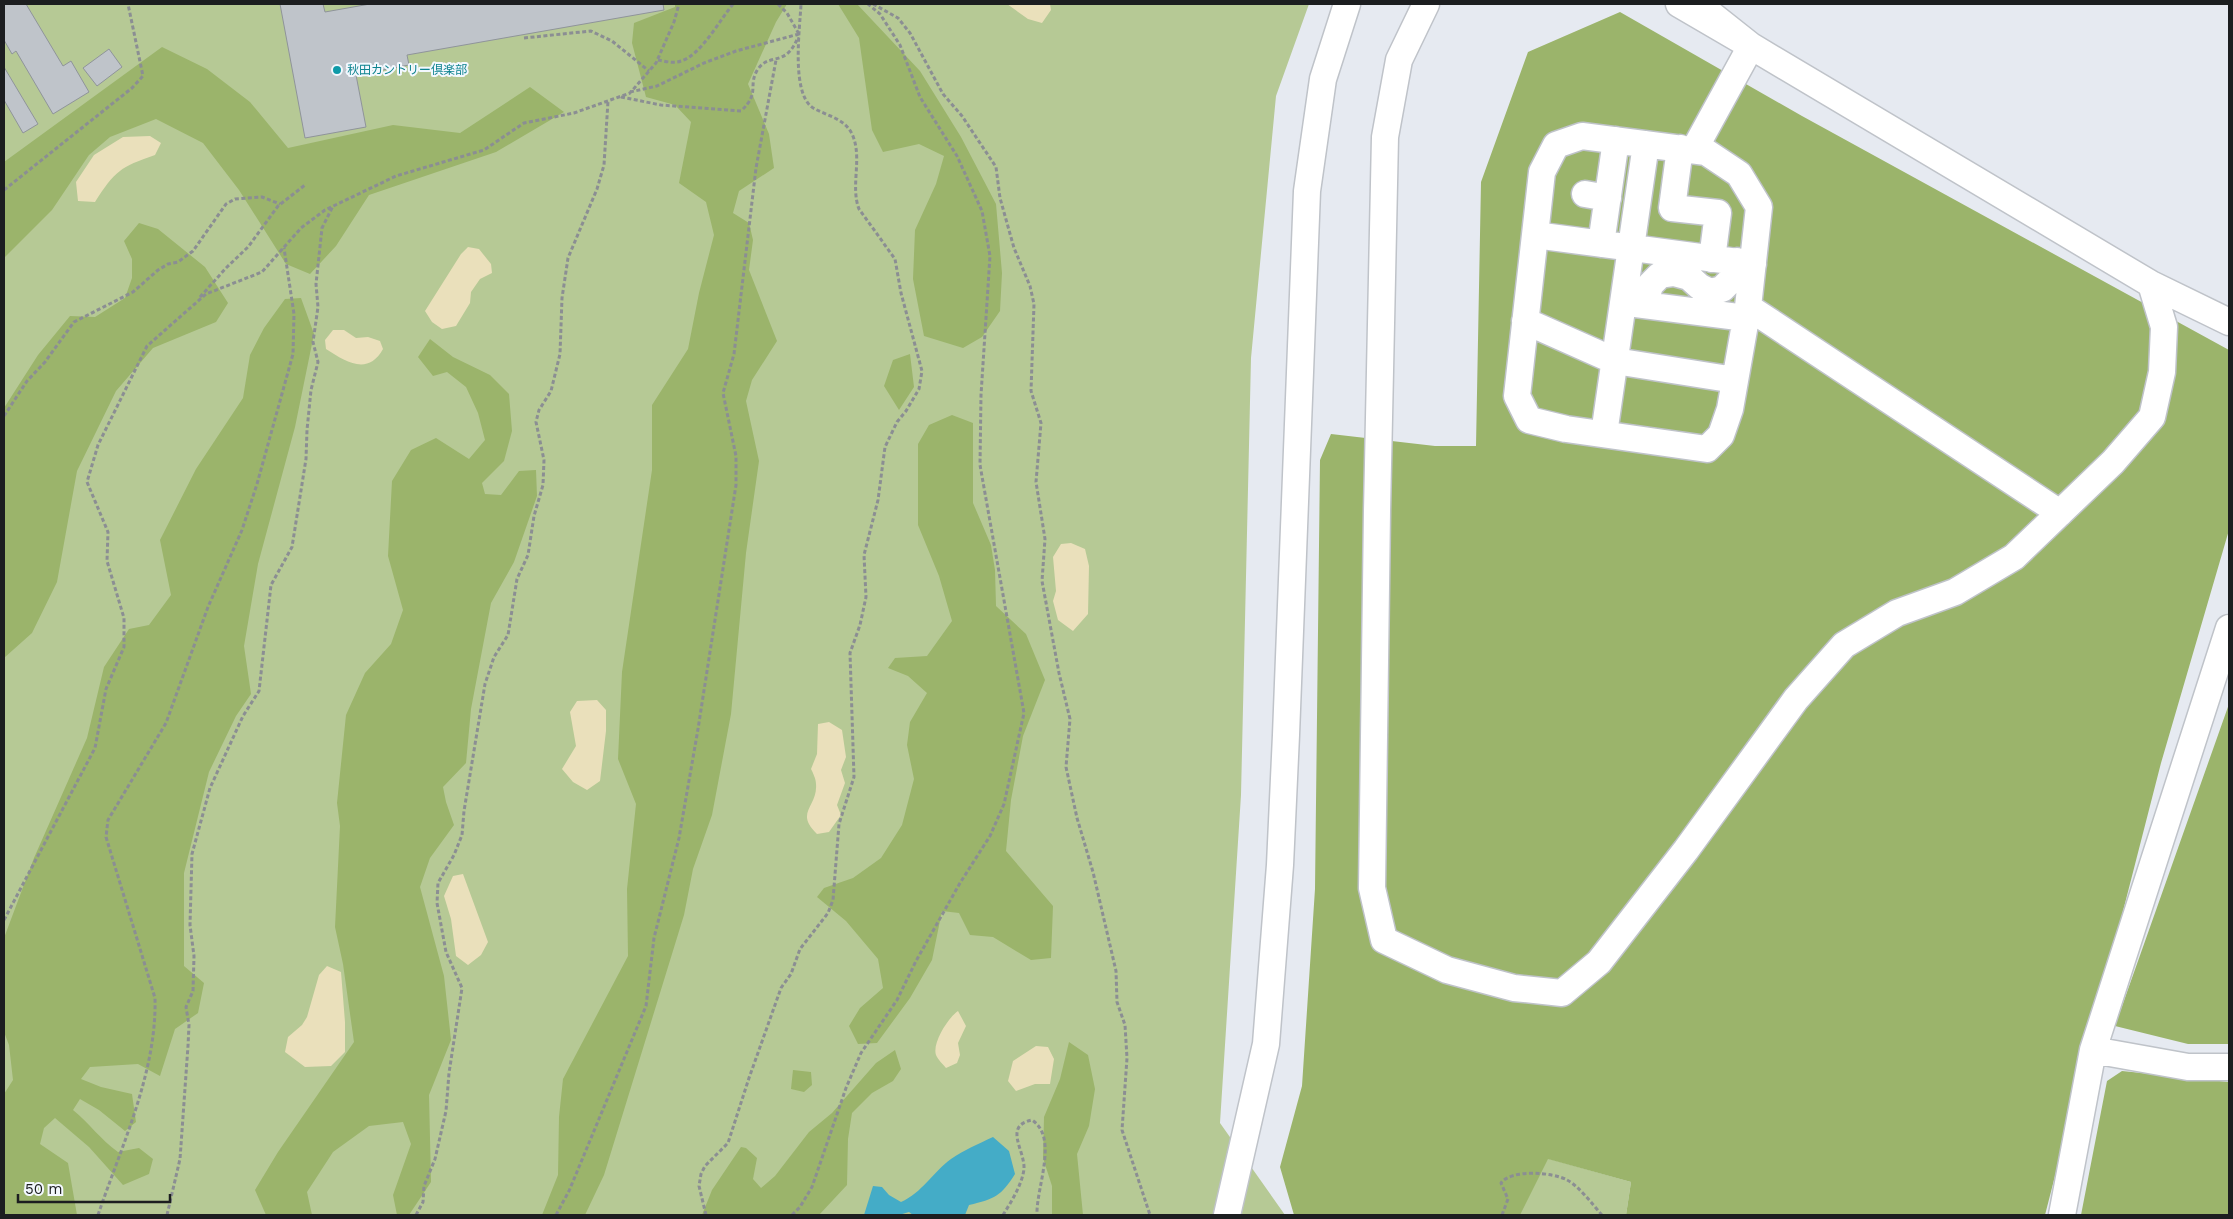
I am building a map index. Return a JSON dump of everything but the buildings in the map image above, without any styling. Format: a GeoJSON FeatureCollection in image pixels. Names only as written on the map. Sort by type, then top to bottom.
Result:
{"type":"FeatureCollection","features":[{"type":"Feature","properties":{"kind":"street"},"geometry":{"type":"LineString","coordinates":[[1227,1215],[1266,1044],[1282,819],[1306,191],[1323,79],[1348,4]]}},
{"type":"Feature","properties":{"kind":"street"},"geometry":{"type":"LineString","coordinates":[[1426,4],[1399,60],[1385,137],[1371,812],[1372,888],[1384,940],[1447,970],[1514,988],[1562,993],[1599,962],[1686,850],[1796,699],[1844,644],[1897,613],[1955,592],[2014,557],[2114,462],[2152,417],[2162,372],[2164,327],[2151,284]]}},
{"type":"Feature","properties":{"kind":"street"},"geometry":{"type":"LineString","coordinates":[[1679,4],[2151,284],[2229,322]]}},
{"type":"Feature","properties":{"kind":"street"},"geometry":{"type":"LineString","coordinates":[[1698,4],[1751,46]]}},
{"type":"Feature","properties":{"kind":"street"},"geometry":{"type":"LineString","coordinates":[[1634,303],[1660,275],[1674,273],[1689,277],[1700,287],[1710,292],[1722,289],[1734,277],[1734,261],[1759,208],[1739,174],[1706,152],[1687,149],[1582,136],[1556,146],[1542,172],[1517,396],[1529,420],[1566,429],[1707,449],[1721,434],[1730,409],[1747,312],[1734,261],[1718,213],[1672,208],[1687,149],[1751,46]]}},
{"type":"Feature","properties":{"kind":"street"},"geometry":{"type":"LineString","coordinates":[[1601,244],[1596,196],[1616,140]]}},
{"type":"Feature","properties":{"kind":"street"},"geometry":{"type":"LineString","coordinates":[[1604,434],[1615,360],[1634,303],[1631,248],[1646,144]]}},
{"type":"Feature","properties":{"kind":"street"},"geometry":{"type":"LineString","coordinates":[[1535,235],[1734,261]]}},
{"type":"Feature","properties":{"kind":"street"},"geometry":{"type":"LineString","coordinates":[[1634,303],[1747,312],[2060,513]]}},
{"type":"Feature","properties":{"kind":"street"},"geometry":{"type":"LineString","coordinates":[[1525,321],[1615,360],[1735,380]]}},
{"type":"Feature","properties":{"kind":"street"},"geometry":{"type":"LineString","coordinates":[[2062,1215],[2093,1050],[2229,628]]}},
{"type":"Feature","properties":{"kind":"street"},"geometry":{"type":"LineString","coordinates":[[2093,1050],[2188,1067],[2229,1066]]}},
{"type":"Feature","properties":{"kind":"path"},"geometry":{"type":"LineString","coordinates":[[4,190],[132,88],[144,76],[128,4]]}},
{"type":"Feature","properties":{"kind":"path"},"geometry":{"type":"LineString","coordinates":[[630,93],[658,60],[674,22],[679,4]]}},
{"type":"Feature","properties":{"kind":"path"},"geometry":{"type":"LineString","coordinates":[[658,60],[682,61],[693,55],[702,47],[733,4]]}},
{"type":"Feature","properties":{"kind":"path"},"geometry":{"type":"LineString","coordinates":[[619,97],[661,105],[741,111],[749,103],[754,92],[753,82],[758,70],[764,63],[776,60],[793,51],[799,34],[787,13],[778,4]]}},
{"type":"Feature","properties":{"kind":"path"},"geometry":{"type":"LineString","coordinates":[[706,1215],[699,1186],[701,1174],[705,1166],[728,1144],[781,988],[791,974],[800,949],[828,913],[833,900],[839,824],[854,777],[850,653],[860,625],[866,597],[864,554],[878,500],[885,447],[897,422],[919,389],[922,371],[901,293],[895,259],[859,209],[855,200],[856,156],[852,134],[841,121],[812,108],[801,94],[799,34],[801,4]]}},
{"type":"Feature","properties":{"kind":"path"},"geometry":{"type":"LineString","coordinates":[[792,1215],[800,1207],[812,1187],[846,1088],[861,1053],[896,1000],[916,960],[990,836],[1004,804],[1018,749],[1024,713],[980,465],[981,395],[990,256],[982,211],[957,156],[920,97],[900,45],[880,14],[868,4]]}},
{"type":"Feature","properties":{"kind":"path"},"geometry":{"type":"LineString","coordinates":[[873,4],[898,18],[910,33],[943,94],[962,116],[996,167],[1000,198],[1014,248],[1030,286],[1034,304],[1031,391],[1041,423],[1036,482],[1045,539],[1042,581],[1059,673],[1070,719],[1066,767],[1116,971],[1117,1002],[1125,1025],[1128,1058],[1122,1130],[1150,1215]]}},
{"type":"Feature","properties":{"kind":"path"},"geometry":{"type":"LineString","coordinates":[[524,38],[591,31],[612,41],[649,71]]}},
{"type":"Feature","properties":{"kind":"path"},"geometry":{"type":"LineString","coordinates":[[4,920],[95,748],[106,689],[124,647],[124,618],[107,562],[108,532],[87,482],[98,445],[147,346],[206,294],[262,272],[301,228],[333,206],[396,176],[484,150],[524,123],[574,114],[630,93],[657,86],[704,63],[736,51],[799,34]]}},
{"type":"Feature","properties":{"kind":"path"},"geometry":{"type":"LineString","coordinates":[[556,1215],[569,1191],[646,1006],[654,938],[678,838],[736,485],[736,456],[723,392],[734,354],[756,168],[776,60]]}},
{"type":"Feature","properties":{"kind":"path"},"geometry":{"type":"LineString","coordinates":[[416,1215],[423,1202],[424,1186],[435,1159],[446,1111],[449,1073],[462,988],[446,952],[437,902],[438,883],[454,855],[462,835],[464,811],[485,684],[494,657],[508,635],[517,579],[528,555],[534,516],[543,485],[544,460],[536,422],[539,410],[551,391],[560,354],[562,298],[568,258],[597,189],[604,164],[608,101]]}},
{"type":"Feature","properties":{"kind":"path"},"geometry":{"type":"LineString","coordinates":[[195,303],[226,268],[248,247],[280,204],[305,185]]}},
{"type":"Feature","properties":{"kind":"path"},"geometry":{"type":"LineString","coordinates":[[4,416],[27,381],[45,362],[74,322],[133,292],[158,270],[168,264],[178,262],[193,251],[226,204],[235,199],[262,197],[280,204]]}},
{"type":"Feature","properties":{"kind":"path"},"geometry":{"type":"LineString","coordinates":[[167,1215],[180,1159],[189,1025],[186,1007],[193,991],[194,956],[190,925],[192,854],[210,788],[243,716],[259,691],[271,585],[292,547],[306,459],[306,430],[311,390],[318,362],[313,342],[318,307],[316,284],[322,228],[333,206]]}},
{"type":"Feature","properties":{"kind":"path"},"geometry":{"type":"LineString","coordinates":[[98,1215],[144,1084],[155,1017],[155,998],[106,837],[108,820],[166,723],[208,607],[242,530],[257,484],[292,354],[294,314],[283,247]]}},
{"type":"Feature","properties":{"kind":"path"},"geometry":{"type":"LineString","coordinates":[[1003,1215],[1019,1187],[1024,1168],[1021,1148],[1016,1135],[1018,1128],[1023,1122],[1032,1120],[1040,1126],[1046,1145],[1036,1215]]}},
{"type":"Feature","properties":{"kind":"path"},"geometry":{"type":"LineString","coordinates":[[1502,1215],[1508,1199],[1501,1183],[1504,1179],[1517,1174],[1546,1173],[1567,1180],[1602,1215]]}},
{"type":"Feature","properties":{"kind":"green space","name":"秋田カントリー倶楽部"},"geometry":{"type":"Polygon","coordinates":[[[4,4],[1309,4],[1276,96],[1251,358],[1241,795],[1220,1123],[1285,1215],[4,1215],[4,4]]]}},
{"type":"Feature","properties":{"kind":"green space"},"geometry":{"type":"Polygon","coordinates":[[[675,4],[787,4],[776,22],[748,84],[769,134],[774,168],[739,191],[733,213],[749,223],[753,240],[749,270],[777,341],[752,380],[746,401],[759,461],[746,553],[731,714],[712,815],[693,869],[684,915],[604,1175],[585,1215],[542,1215],[558,1175],[559,1117],[563,1079],[628,956],[627,889],[636,804],[618,759],[622,672],[652,470],[652,405],[688,349],[699,293],[714,235],[706,202],[679,183],[691,122],[675,105],[646,97],[632,43],[634,23],[675,7],[675,4]]]}},
{"type":"Feature","properties":{"kind":"green space"},"geometry":{"type":"Polygon","coordinates":[[[838,4],[857,4],[920,71],[961,137],[996,204],[1002,273],[1000,311],[982,337],[963,348],[924,336],[913,279],[915,230],[936,184],[944,156],[919,144],[883,152],[872,130],[859,38],[838,4]]]}},
{"type":"Feature","properties":{"kind":"green space"},"geometry":{"type":"Polygon","coordinates":[[[1620,12],[1802,116],[2229,350],[2229,530],[2161,763],[2045,1215],[1626,1215],[1631,1182],[1548,1159],[1520,1215],[1294,1215],[1280,1167],[1302,1086],[1315,889],[1320,460],[1331,434],[1435,446],[1476,446],[1481,182],[1528,52],[1620,12]]]}},
{"type":"Feature","properties":{"kind":"green space"},"geometry":{"type":"Polygon","coordinates":[[[162,47],[207,69],[250,102],[288,148],[393,125],[460,133],[530,87],[564,112],[496,152],[369,195],[336,246],[310,274],[286,264],[239,190],[203,143],[156,119],[110,137],[89,155],[52,210],[4,258],[4,162],[162,47]]]}},
{"type":"Feature","properties":{"kind":"green space"},"geometry":{"type":"Polygon","coordinates":[[[139,223],[158,229],[205,267],[228,303],[216,322],[153,348],[116,391],[77,471],[57,582],[32,633],[4,658],[4,408],[38,355],[70,316],[95,317],[125,298],[132,278],[132,259],[124,241],[139,223]]]}},
{"type":"Feature","properties":{"kind":"green space"},"geometry":{"type":"Polygon","coordinates":[[[301,298],[314,334],[295,427],[258,564],[244,646],[251,694],[236,716],[209,772],[184,873],[184,966],[204,983],[198,1013],[175,1029],[160,1076],[138,1064],[90,1067],[81,1079],[101,1087],[132,1094],[136,1122],[125,1131],[99,1110],[80,1099],[73,1110],[118,1152],[139,1148],[153,1159],[149,1174],[123,1185],[89,1147],[55,1118],[44,1128],[40,1144],[68,1163],[77,1215],[4,1215],[4,1094],[13,1080],[9,1045],[4,1032],[4,938],[34,858],[87,738],[104,667],[129,629],[149,625],[171,595],[160,540],[196,469],[243,398],[250,355],[264,328],[285,299],[301,298]]]}},
{"type":"Feature","properties":{"kind":"green space"},"geometry":{"type":"Polygon","coordinates":[[[430,339],[453,357],[490,375],[509,394],[512,431],[504,461],[482,483],[485,494],[501,495],[519,471],[536,470],[537,496],[514,562],[491,603],[471,709],[466,763],[443,787],[454,825],[430,858],[420,887],[444,976],[451,1040],[429,1095],[431,1182],[409,1215],[397,1215],[393,1195],[411,1144],[403,1122],[369,1126],[333,1152],[307,1192],[312,1215],[266,1215],[255,1190],[278,1152],[354,1042],[343,964],[335,927],[340,826],[337,803],[346,715],[365,673],[391,644],[403,610],[388,556],[392,481],[411,450],[436,438],[469,459],[485,440],[478,413],[466,387],[447,372],[433,376],[418,357],[430,339]]]}},
{"type":"Feature","properties":{"kind":"green space"},"geometry":{"type":"Polygon","coordinates":[[[910,354],[914,387],[899,410],[884,386],[893,360],[910,354]]]}},
{"type":"Feature","properties":{"kind":"green space"},"geometry":{"type":"Polygon","coordinates":[[[952,415],[973,423],[973,503],[991,545],[995,570],[996,606],[1026,634],[1045,680],[1023,736],[1011,800],[1006,851],[1053,906],[1051,958],[1031,960],[993,937],[970,935],[959,913],[942,911],[932,960],[910,998],[877,1043],[858,1044],[849,1026],[860,1008],[883,988],[878,959],[846,921],[817,897],[824,888],[853,878],[881,858],[902,825],[914,779],[907,745],[910,722],[927,693],[908,676],[888,668],[895,658],[927,656],[952,621],[939,576],[918,525],[918,444],[929,425],[952,415]]]}},
{"type":"Feature","properties":{"kind":"green space"},"geometry":{"type":"Polygon","coordinates":[[[2229,704],[2229,1044],[2188,1044],[2115,1026],[2229,704]]]}},
{"type":"Feature","properties":{"kind":"green space"},"geometry":{"type":"Polygon","coordinates":[[[1069,1042],[1088,1055],[1095,1089],[1089,1126],[1077,1154],[1083,1215],[1052,1215],[1052,1186],[1043,1158],[1044,1117],[1060,1079],[1069,1042]]]}},
{"type":"Feature","properties":{"kind":"green space"},"geometry":{"type":"Polygon","coordinates":[[[895,1050],[901,1069],[893,1081],[872,1093],[852,1113],[848,1139],[847,1185],[819,1215],[702,1215],[712,1190],[741,1147],[746,1148],[757,1158],[753,1179],[761,1188],[775,1176],[809,1132],[832,1113],[876,1063],[895,1050]]]}},
{"type":"Feature","properties":{"kind":"green space"},"geometry":{"type":"Polygon","coordinates":[[[793,1070],[811,1072],[812,1085],[804,1092],[791,1089],[793,1070]]]}},
{"type":"Feature","properties":{"kind":"green space"},"geometry":{"type":"Polygon","coordinates":[[[2122,1071],[2229,1082],[2229,1215],[2081,1215],[2107,1081],[2122,1071]]]}},
{"type":"Feature","properties":{"kind":"green space"},"geometry":{"type":"Polygon","coordinates":[[[1426,1124],[1631,1182],[1626,1215],[1325,1215],[1426,1124]]]}},
{"type":"Feature","properties":{"kind":"sand"},"geometry":{"type":"Polygon","coordinates":[[[1007,4],[1050,4],[1051,10],[1042,23],[1028,19],[1007,4]]]}},
{"type":"Feature","properties":{"kind":"sand"},"geometry":{"type":"Polygon","coordinates":[[[150,136],[161,143],[155,155],[119,171],[95,202],[78,201],[76,182],[94,155],[123,137],[150,136]]]}},
{"type":"Feature","properties":{"kind":"sand"},"geometry":{"type":"Polygon","coordinates":[[[468,247],[479,249],[491,264],[492,273],[480,279],[471,292],[470,303],[456,326],[442,329],[432,322],[425,311],[461,254],[468,247]]]}},
{"type":"Feature","properties":{"kind":"sand"},"geometry":{"type":"Polygon","coordinates":[[[333,330],[344,330],[356,338],[368,337],[380,341],[383,349],[371,362],[356,364],[349,362],[326,349],[325,340],[333,330]]]}},
{"type":"Feature","properties":{"kind":"sand"},"geometry":{"type":"Polygon","coordinates":[[[1071,543],[1085,549],[1089,566],[1088,614],[1073,631],[1058,620],[1053,601],[1056,591],[1053,557],[1061,544],[1071,543]]]}},
{"type":"Feature","properties":{"kind":"sand"},"geometry":{"type":"Polygon","coordinates":[[[597,700],[606,710],[606,731],[600,781],[587,790],[573,782],[562,769],[576,746],[570,712],[577,701],[597,700]]]}},
{"type":"Feature","properties":{"kind":"sand"},"geometry":{"type":"Polygon","coordinates":[[[829,722],[842,730],[846,757],[841,770],[845,783],[837,805],[841,815],[829,832],[817,834],[807,820],[807,815],[816,792],[816,780],[811,769],[817,754],[818,724],[829,722]]]}},
{"type":"Feature","properties":{"kind":"sand"},"geometry":{"type":"Polygon","coordinates":[[[463,874],[488,942],[481,955],[468,965],[456,956],[451,919],[444,896],[453,876],[463,874]]]}},
{"type":"Feature","properties":{"kind":"sand"},"geometry":{"type":"Polygon","coordinates":[[[327,966],[341,972],[345,1052],[331,1066],[305,1067],[285,1052],[288,1037],[302,1025],[307,1017],[319,975],[327,966]]]}},
{"type":"Feature","properties":{"kind":"sand"},"geometry":{"type":"Polygon","coordinates":[[[958,1011],[966,1026],[958,1043],[960,1055],[957,1063],[946,1068],[936,1055],[936,1044],[946,1025],[958,1011]]]}},
{"type":"Feature","properties":{"kind":"sand"},"geometry":{"type":"Polygon","coordinates":[[[1036,1046],[1048,1047],[1054,1059],[1050,1084],[1035,1084],[1016,1091],[1008,1081],[1013,1061],[1036,1046]]]}},
{"type":"Feature","properties":{"kind":"water"},"geometry":{"type":"Polygon","coordinates":[[[993,1137],[1009,1151],[1015,1174],[1006,1187],[996,1196],[969,1205],[965,1215],[913,1215],[909,1212],[899,1215],[864,1215],[873,1186],[882,1187],[889,1195],[901,1202],[921,1188],[951,1159],[993,1137]]]}},
{"type":"Feature","properties":{"kind":"place","name":"秋田カントリー倶楽部"},"geometry":{"type":"Point","coordinates":[337,70]}}]}
